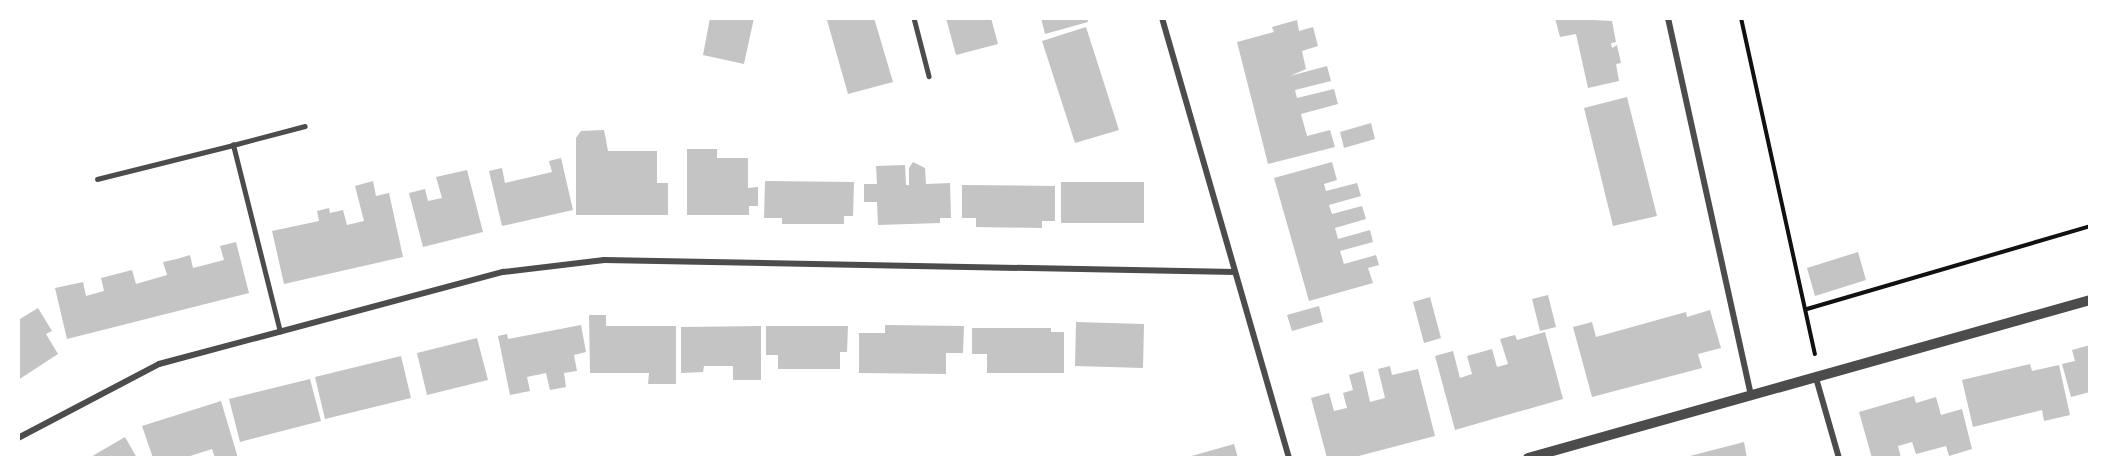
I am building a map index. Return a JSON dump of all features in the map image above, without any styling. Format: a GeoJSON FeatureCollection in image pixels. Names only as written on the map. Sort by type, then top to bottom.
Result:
{"type":"FeatureCollection","features":[{"type":"Feature","properties":{"kind":"street"},"geometry":{"type":"LineString","coordinates":[[1162,18],[1289,458]]}},
{"type":"Feature","properties":{"kind":"street"},"geometry":{"type":"LineString","coordinates":[[1668,18],[1750,394]]}},
{"type":"Feature","properties":{"kind":"street"},"geometry":{"type":"LineString","coordinates":[[18,438],[159,363],[503,272],[604,260],[1235,272]]}},
{"type":"Feature","properties":{"kind":"street"},"geometry":{"type":"LineString","coordinates":[[1528,458],[2090,300]]}},
{"type":"Feature","properties":{"kind":"street"},"geometry":{"type":"LineString","coordinates":[[1815,378],[1839,458]]}},
{"type":"Feature","properties":{"kind":"lane"},"geometry":{"type":"LineString","coordinates":[[914,18],[929,76]]}},
{"type":"Feature","properties":{"kind":"lane"},"geometry":{"type":"LineString","coordinates":[[97,179],[305,126]]}},
{"type":"Feature","properties":{"kind":"lane"},"geometry":{"type":"LineString","coordinates":[[232,145],[280,332]]}},
{"type":"Feature","properties":{"kind":"path"},"geometry":{"type":"LineString","coordinates":[[1742,18],[1815,345],[1815,378]]}},
{"type":"Feature","properties":{"kind":"path"},"geometry":{"type":"LineString","coordinates":[[1807,309],[2090,226]]}},
{"type":"Feature","properties":{"kind":"building"},"geometry":{"type":"Polygon","coordinates":[[[710,18],[754,18],[744,64],[703,55],[710,18]]]}},
{"type":"Feature","properties":{"kind":"building"},"geometry":{"type":"Polygon","coordinates":[[[874,18],[893,82],[848,94],[827,20],[874,18]]]}},
{"type":"Feature","properties":{"kind":"building"},"geometry":{"type":"Polygon","coordinates":[[[946,18],[991,18],[998,44],[956,55],[946,18]]]}},
{"type":"Feature","properties":{"kind":"building"},"geometry":{"type":"Polygon","coordinates":[[[1041,18],[1087,18],[1088,22],[1045,34],[1041,18]]]}},
{"type":"Feature","properties":{"kind":"building"},"geometry":{"type":"Polygon","coordinates":[[[1555,18],[1612,21],[1616,42],[1611,43],[1612,48],[1617,45],[1621,63],[1616,64],[1619,81],[1588,88],[1576,34],[1560,37],[1555,18]]]}},
{"type":"Feature","properties":{"kind":"building"},"geometry":{"type":"Polygon","coordinates":[[[1297,20],[1299,31],[1313,27],[1318,46],[1302,51],[1306,69],[1290,76],[1327,66],[1331,81],[1295,90],[1297,98],[1334,89],[1338,104],[1301,114],[1307,136],[1330,130],[1335,147],[1268,164],[1237,42],[1274,32],[1272,27],[1297,20]]]}},
{"type":"Feature","properties":{"kind":"building"},"geometry":{"type":"Polygon","coordinates":[[[1086,27],[1119,130],[1075,143],[1042,41],[1086,27]]]}},
{"type":"Feature","properties":{"kind":"building"},"geometry":{"type":"Polygon","coordinates":[[[1627,97],[1657,216],[1613,226],[1584,108],[1627,97]]]}},
{"type":"Feature","properties":{"kind":"building"},"geometry":{"type":"Polygon","coordinates":[[[1371,123],[1375,139],[1344,148],[1340,132],[1371,123]]]}},
{"type":"Feature","properties":{"kind":"building"},"geometry":{"type":"Polygon","coordinates":[[[604,130],[608,151],[657,151],[657,183],[668,183],[668,215],[576,215],[576,138],[581,131],[604,130]]]}},
{"type":"Feature","properties":{"kind":"building"},"geometry":{"type":"Polygon","coordinates":[[[687,149],[717,149],[717,158],[748,158],[748,188],[758,187],[758,206],[749,206],[749,215],[687,215],[687,149]]]}},
{"type":"Feature","properties":{"kind":"building"},"geometry":{"type":"Polygon","coordinates":[[[561,158],[573,210],[502,226],[489,171],[502,168],[505,183],[552,172],[549,161],[561,158]]]}},
{"type":"Feature","properties":{"kind":"building"},"geometry":{"type":"Polygon","coordinates":[[[913,162],[925,168],[926,184],[950,183],[951,218],[940,218],[940,223],[878,225],[877,202],[864,202],[864,184],[877,184],[876,166],[905,165],[906,185],[909,185],[909,168],[913,162]]]}},
{"type":"Feature","properties":{"kind":"building"},"geometry":{"type":"Polygon","coordinates":[[[1332,162],[1337,180],[1324,184],[1326,191],[1357,183],[1361,196],[1329,205],[1332,214],[1362,206],[1366,219],[1335,228],[1338,239],[1370,230],[1373,242],[1340,251],[1344,264],[1376,255],[1379,265],[1368,268],[1373,283],[1309,301],[1274,178],[1332,162]]]}},
{"type":"Feature","properties":{"kind":"building"},"geometry":{"type":"Polygon","coordinates":[[[467,170],[483,232],[423,247],[409,193],[425,189],[428,201],[442,198],[436,177],[467,170]]]}},
{"type":"Feature","properties":{"kind":"building"},"geometry":{"type":"Polygon","coordinates":[[[373,181],[376,196],[389,193],[403,257],[284,284],[272,231],[319,221],[317,211],[329,208],[330,213],[343,210],[347,225],[364,221],[355,186],[373,181]]]}},
{"type":"Feature","properties":{"kind":"building"},"geometry":{"type":"Polygon","coordinates":[[[765,181],[854,182],[853,216],[844,216],[844,224],[782,224],[782,218],[764,218],[765,181]]]}},
{"type":"Feature","properties":{"kind":"building"},"geometry":{"type":"Polygon","coordinates":[[[1061,182],[1144,182],[1144,223],[1061,223],[1061,182]]]}},
{"type":"Feature","properties":{"kind":"building"},"geometry":{"type":"Polygon","coordinates":[[[962,185],[1055,186],[1055,221],[1042,221],[1042,228],[976,227],[976,218],[962,218],[962,185]]]}},
{"type":"Feature","properties":{"kind":"building"},"geometry":{"type":"Polygon","coordinates":[[[236,242],[249,293],[67,339],[55,288],[83,282],[86,296],[104,291],[101,278],[132,270],[136,284],[167,275],[163,262],[190,255],[193,268],[224,260],[220,246],[236,242]]]}},
{"type":"Feature","properties":{"kind":"building"},"geometry":{"type":"Polygon","coordinates":[[[1858,252],[1866,280],[1815,296],[1807,268],[1858,252]]]}},
{"type":"Feature","properties":{"kind":"building"},"geometry":{"type":"Polygon","coordinates":[[[1548,295],[1556,327],[1540,331],[1532,299],[1548,295]]]}},
{"type":"Feature","properties":{"kind":"building"},"geometry":{"type":"Polygon","coordinates":[[[1430,297],[1441,338],[1424,343],[1413,302],[1430,297]]]}},
{"type":"Feature","properties":{"kind":"building"},"geometry":{"type":"Polygon","coordinates":[[[1319,306],[1323,322],[1292,331],[1287,315],[1319,306]]]}},
{"type":"Feature","properties":{"kind":"building"},"geometry":{"type":"Polygon","coordinates":[[[38,308],[52,331],[46,334],[58,354],[18,380],[18,315],[20,319],[38,308]]]}},
{"type":"Feature","properties":{"kind":"building"},"geometry":{"type":"Polygon","coordinates":[[[1710,310],[1721,348],[1698,354],[1702,368],[1592,397],[1573,327],[1592,322],[1596,337],[1686,312],[1687,317],[1710,310]]]}},
{"type":"Feature","properties":{"kind":"building"},"geometry":{"type":"Polygon","coordinates":[[[589,315],[606,315],[606,326],[676,326],[676,384],[648,384],[649,373],[590,373],[589,315]]]}},
{"type":"Feature","properties":{"kind":"building"},"geometry":{"type":"Polygon","coordinates":[[[1076,322],[1144,324],[1143,368],[1075,366],[1076,322]]]}},
{"type":"Feature","properties":{"kind":"building"},"geometry":{"type":"Polygon","coordinates":[[[581,325],[586,352],[574,355],[577,371],[564,373],[566,387],[550,390],[546,373],[527,377],[530,391],[510,395],[498,336],[507,334],[508,339],[581,325]]]}},
{"type":"Feature","properties":{"kind":"building"},"geometry":{"type":"Polygon","coordinates":[[[885,325],[964,326],[963,353],[946,353],[946,374],[859,373],[859,333],[885,333],[885,325]]]}},
{"type":"Feature","properties":{"kind":"building"},"geometry":{"type":"Polygon","coordinates":[[[761,326],[761,380],[733,380],[733,366],[704,366],[703,372],[681,373],[681,327],[761,326]]]}},
{"type":"Feature","properties":{"kind":"building"},"geometry":{"type":"Polygon","coordinates":[[[766,326],[848,326],[847,352],[840,352],[840,369],[778,369],[778,355],[766,355],[766,326]]]}},
{"type":"Feature","properties":{"kind":"building"},"geometry":{"type":"Polygon","coordinates":[[[972,328],[1051,328],[1051,332],[1064,332],[1064,373],[987,373],[987,354],[972,354],[972,328]]]}},
{"type":"Feature","properties":{"kind":"building"},"geometry":{"type":"Polygon","coordinates":[[[1545,332],[1563,399],[1455,430],[1435,356],[1453,351],[1460,378],[1472,374],[1467,356],[1492,349],[1497,367],[1508,364],[1500,339],[1515,335],[1517,340],[1545,332]]]}},
{"type":"Feature","properties":{"kind":"building"},"geometry":{"type":"Polygon","coordinates":[[[477,338],[488,380],[427,395],[417,353],[477,338]]]}},
{"type":"Feature","properties":{"kind":"building"},"geometry":{"type":"Polygon","coordinates":[[[2090,345],[2090,392],[2071,397],[2062,364],[2075,361],[2072,350],[2090,345]]]}},
{"type":"Feature","properties":{"kind":"building"},"geometry":{"type":"Polygon","coordinates":[[[401,356],[411,398],[325,419],[315,377],[401,356]]]}},
{"type":"Feature","properties":{"kind":"building"},"geometry":{"type":"Polygon","coordinates":[[[2030,364],[2032,371],[2059,365],[2070,415],[2044,421],[2042,410],[1973,427],[1962,380],[2030,364]]]}},
{"type":"Feature","properties":{"kind":"building"},"geometry":{"type":"Polygon","coordinates":[[[1390,366],[1392,375],[1418,369],[1435,436],[1351,458],[1327,458],[1311,398],[1329,393],[1334,411],[1347,408],[1343,393],[1353,390],[1349,375],[1363,371],[1370,402],[1385,398],[1378,369],[1390,366]]]}},
{"type":"Feature","properties":{"kind":"building"},"geometry":{"type":"Polygon","coordinates":[[[310,379],[321,421],[240,442],[229,399],[310,379]]]}},
{"type":"Feature","properties":{"kind":"building"},"geometry":{"type":"Polygon","coordinates":[[[1914,396],[1916,403],[1936,397],[1941,415],[1962,409],[1972,449],[1949,456],[1946,446],[1916,454],[1912,442],[1898,446],[1901,458],[1872,458],[1859,412],[1914,396]]]}},
{"type":"Feature","properties":{"kind":"building"},"geometry":{"type":"Polygon","coordinates":[[[221,401],[238,458],[215,458],[212,449],[184,458],[153,458],[142,426],[221,401]]]}},
{"type":"Feature","properties":{"kind":"building"},"geometry":{"type":"Polygon","coordinates":[[[125,437],[137,458],[89,458],[125,437]]]}},
{"type":"Feature","properties":{"kind":"building"},"geometry":{"type":"Polygon","coordinates":[[[1744,442],[1747,458],[1686,457],[1744,442]]]}},
{"type":"Feature","properties":{"kind":"building"},"geometry":{"type":"Polygon","coordinates":[[[1234,444],[1238,458],[1188,458],[1188,457],[1234,444]]]}}]}
